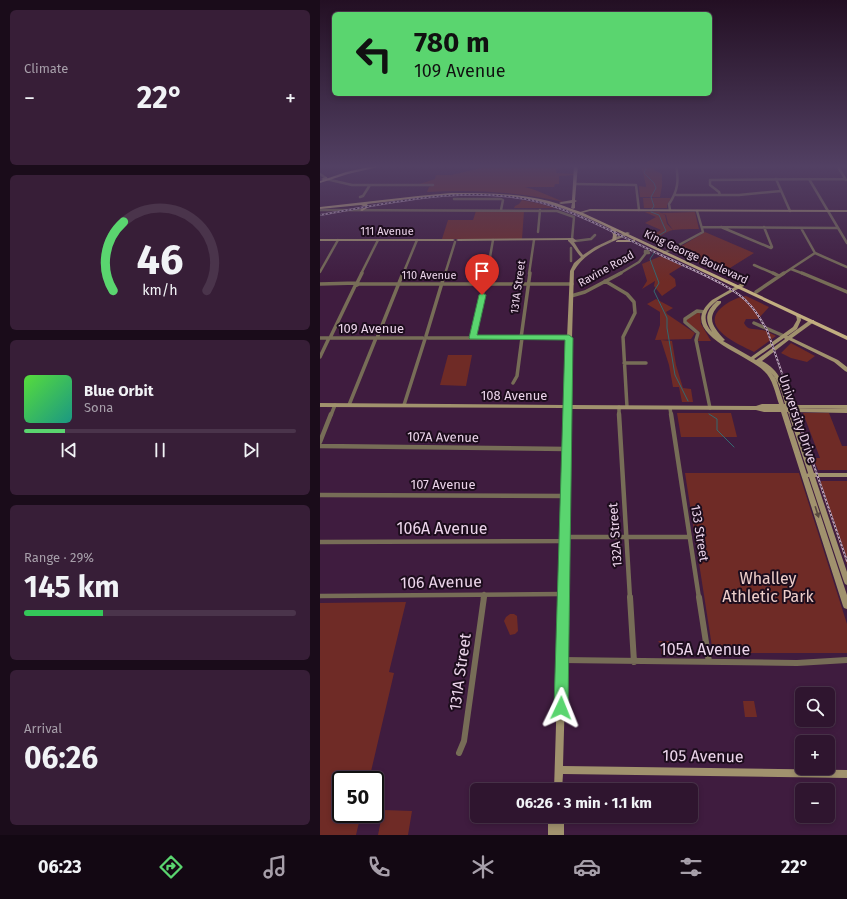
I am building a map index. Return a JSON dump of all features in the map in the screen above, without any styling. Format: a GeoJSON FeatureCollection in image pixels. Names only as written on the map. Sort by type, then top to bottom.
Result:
{"type":"FeatureCollection","features":[{"type":"Feature","properties":{"kind":"main road","name":"King George Boulevard"},"geometry":{"type":"LineString","coordinates":[[320,208],[354,204]]}},
{"type":"Feature","properties":{"kind":"main road"},"geometry":{"type":"LineString","coordinates":[[361,204],[366,205],[367,207],[362,210]]}},
{"type":"Feature","properties":{"kind":"main road","name":"King George Boulevard"},"geometry":{"type":"LineString","coordinates":[[320,208],[361,204]]}},
{"type":"Feature","properties":{"kind":"main road","name":"King George Boulevard"},"geometry":{"type":"LineString","coordinates":[[554,204],[579,212],[742,287],[847,338]]}},
{"type":"Feature","properties":{"kind":"main road","name":"King George Boulevard"},"geometry":{"type":"LineString","coordinates":[[561,204],[573,208],[639,242],[666,252]]}},
{"type":"Feature","properties":{"kind":"main road"},"geometry":{"type":"LineString","coordinates":[[573,204],[573,208]]}},
{"type":"Feature","properties":{"kind":"main road"},"geometry":{"type":"LineString","coordinates":[[579,212],[639,210],[847,211]]}},
{"type":"Feature","properties":{"kind":"main road"},"geometry":{"type":"LineString","coordinates":[[613,229],[616,240]]}},
{"type":"Feature","properties":{"kind":"main road"},"geometry":{"type":"LineString","coordinates":[[558,783],[569,338],[574,266],[585,254],[628,235]]}},
{"type":"Feature","properties":{"kind":"main road","name":"111 Avenue"},"geometry":{"type":"LineString","coordinates":[[320,240],[534,240],[573,242]]}},
{"type":"Feature","properties":{"kind":"main road"},"geometry":{"type":"LineString","coordinates":[[616,240],[639,242]]}},
{"type":"Feature","properties":{"kind":"main road"},"geometry":{"type":"LineString","coordinates":[[573,242],[583,257]]}},
{"type":"Feature","properties":{"kind":"main road"},"geometry":{"type":"LineString","coordinates":[[705,312],[712,303],[742,287]]}},
{"type":"Feature","properties":{"kind":"main road","name":"King George Boulevard"},"geometry":{"type":"LineString","coordinates":[[742,287],[847,334]]}},
{"type":"Feature","properties":{"kind":"main road","name":"University Drive"},"geometry":{"type":"LineString","coordinates":[[742,287],[715,305],[710,314],[709,321],[712,329],[721,339],[755,360],[773,379],[786,408],[808,475],[847,606]]}},
{"type":"Feature","properties":{"kind":"main road","name":"University Drive"},"geometry":{"type":"LineString","coordinates":[[705,312],[705,324],[712,336],[725,345],[755,360]]}},
{"type":"Feature","properties":{"kind":"main road"},"geometry":{"type":"LineString","coordinates":[[787,337],[795,328],[799,320],[798,315]]}},
{"type":"Feature","properties":{"kind":"main road"},"geometry":{"type":"LineString","coordinates":[[755,360],[812,321]]}},
{"type":"Feature","properties":{"kind":"main road"},"geometry":{"type":"LineString","coordinates":[[787,337],[838,362],[847,370]]}},
{"type":"Feature","properties":{"kind":"main road","name":"108 Avenue"},"geometry":{"type":"LineString","coordinates":[[320,405],[756,408],[764,410],[786,408],[847,407]]}},
{"type":"Feature","properties":{"kind":"main road","name":"108 Avenue"},"geometry":{"type":"LineString","coordinates":[[786,408],[847,410]]}},
{"type":"Feature","properties":{"kind":"main road"},"geometry":{"type":"LineString","coordinates":[[808,475],[847,475]]}},
{"type":"Feature","properties":{"kind":"main road","name":"University Drive"},"geometry":{"type":"LineString","coordinates":[[808,475],[847,582]]}},
{"type":"Feature","properties":{"kind":"main road","name":"105 Avenue"},"geometry":{"type":"LineString","coordinates":[[559,770],[847,774]]}},
{"type":"Feature","properties":{"kind":"main road"},"geometry":{"type":"LineString","coordinates":[[553,835],[554,823]]}},
{"type":"Feature","properties":{"kind":"main road"},"geometry":{"type":"LineString","coordinates":[[559,823],[559,835]]}},
{"type":"Feature","properties":{"kind":"street"},"geometry":{"type":"LineString","coordinates":[[501,210],[502,204]]}},
{"type":"Feature","properties":{"kind":"street"},"geometry":{"type":"LineString","coordinates":[[638,204],[639,210]]}},
{"type":"Feature","properties":{"kind":"street"},"geometry":{"type":"LineString","coordinates":[[669,204],[670,210]]}},
{"type":"Feature","properties":{"kind":"street"},"geometry":{"type":"LineString","coordinates":[[787,204],[790,211]]}},
{"type":"Feature","properties":{"kind":"street"},"geometry":{"type":"LineString","coordinates":[[824,204],[847,243]]}},
{"type":"Feature","properties":{"kind":"street"},"geometry":{"type":"LineString","coordinates":[[320,208],[362,210],[540,210],[567,213],[574,219],[571,261]]}},
{"type":"Feature","properties":{"kind":"street"},"geometry":{"type":"LineString","coordinates":[[538,232],[540,210]]}},
{"type":"Feature","properties":{"kind":"street"},"geometry":{"type":"LineString","coordinates":[[666,252],[703,232],[697,211]]}},
{"type":"Feature","properties":{"kind":"street"},"geometry":{"type":"LineString","coordinates":[[702,227],[837,228]]}},
{"type":"Feature","properties":{"kind":"street"},"geometry":{"type":"LineString","coordinates":[[721,227],[770,248],[772,247],[764,228]]}},
{"type":"Feature","properties":{"kind":"street"},"geometry":{"type":"LineString","coordinates":[[801,228],[815,253],[847,267]]}},
{"type":"Feature","properties":{"kind":"street","name":"111 Avenue"},"geometry":{"type":"LineString","coordinates":[[573,242],[591,239],[596,235]]}},
{"type":"Feature","properties":{"kind":"street"},"geometry":{"type":"LineString","coordinates":[[320,272],[338,240]]}},
{"type":"Feature","properties":{"kind":"street"},"geometry":{"type":"LineString","coordinates":[[320,357],[378,240]]}},
{"type":"Feature","properties":{"kind":"street"},"geometry":{"type":"LineString","coordinates":[[349,405],[417,240]]}},
{"type":"Feature","properties":{"kind":"street"},"geometry":{"type":"LineString","coordinates":[[473,338],[491,256],[493,240]]}},
{"type":"Feature","properties":{"kind":"street","name":"131A Street"},"geometry":{"type":"LineString","coordinates":[[512,383],[517,376],[534,240]]}},
{"type":"Feature","properties":{"kind":"street"},"geometry":{"type":"LineString","coordinates":[[404,405],[456,241]]}},
{"type":"Feature","properties":{"kind":"street","name":"Ravine Road"},"geometry":{"type":"LineString","coordinates":[[571,296],[576,296],[640,262],[646,253]]}},
{"type":"Feature","properties":{"kind":"street"},"geometry":{"type":"LineString","coordinates":[[756,292],[815,253]]}},
{"type":"Feature","properties":{"kind":"street"},"geometry":{"type":"LineString","coordinates":[[754,265],[779,276]]}},
{"type":"Feature","properties":{"kind":"street"},"geometry":{"type":"LineString","coordinates":[[791,269],[847,292]]}},
{"type":"Feature","properties":{"kind":"street"},"geometry":{"type":"LineString","coordinates":[[605,281],[627,294],[634,302],[635,313],[622,337],[627,407]]}},
{"type":"Feature","properties":{"kind":"street","name":"110 Avenue"},"geometry":{"type":"LineString","coordinates":[[320,284],[572,284]]}},
{"type":"Feature","properties":{"kind":"street"},"geometry":{"type":"LineString","coordinates":[[705,312],[697,311],[686,319],[685,322],[698,332],[696,340],[710,408]]}},
{"type":"Feature","properties":{"kind":"street"},"geometry":{"type":"LineString","coordinates":[[754,323],[787,337]]}},
{"type":"Feature","properties":{"kind":"street","name":"109 Avenue"},"geometry":{"type":"LineString","coordinates":[[320,338],[569,338]]}},
{"type":"Feature","properties":{"kind":"street"},"geometry":{"type":"LineString","coordinates":[[624,363],[646,363]]}},
{"type":"Feature","properties":{"kind":"street"},"geometry":{"type":"LineString","coordinates":[[320,442],[335,405]]}},
{"type":"Feature","properties":{"kind":"street","name":"132A Street"},"geometry":{"type":"LineString","coordinates":[[619,407],[634,662]]}},
{"type":"Feature","properties":{"kind":"street","name":"133 Street"},"geometry":{"type":"LineString","coordinates":[[670,408],[709,662]]}},
{"type":"Feature","properties":{"kind":"street","name":"107A Avenue"},"geometry":{"type":"LineString","coordinates":[[320,446],[566,449]]}},
{"type":"Feature","properties":{"kind":"street","name":"107 Avenue"},"geometry":{"type":"LineString","coordinates":[[320,495],[565,496]]}},
{"type":"Feature","properties":{"kind":"street","name":"106A Avenue"},"geometry":{"type":"LineString","coordinates":[[320,542],[690,537]]}},
{"type":"Feature","properties":{"kind":"street","name":"131A Street"},"geometry":{"type":"LineString","coordinates":[[459,753],[464,741],[484,594]]}},
{"type":"Feature","properties":{"kind":"street","name":"106 Avenue"},"geometry":{"type":"LineString","coordinates":[[320,596],[563,594]]}},
{"type":"Feature","properties":{"kind":"street","name":"105A Avenue"},"geometry":{"type":"LineString","coordinates":[[562,660],[797,663],[847,660]]}},
{"type":"Feature","properties":{"kind":"green space"},"geometry":{"type":"Polygon","coordinates":[[[519,204],[541,204],[556,208],[514,208],[519,204]]]}},
{"type":"Feature","properties":{"kind":"green space"},"geometry":{"type":"Polygon","coordinates":[[[644,204],[668,204],[667,208],[644,208],[644,204]]]}},
{"type":"Feature","properties":{"kind":"green space"},"geometry":{"type":"Polygon","coordinates":[[[476,211],[524,211],[522,239],[442,239],[448,220],[473,220],[476,211]]]}},
{"type":"Feature","properties":{"kind":"green space"},"geometry":{"type":"Polygon","coordinates":[[[645,212],[659,212],[665,215],[667,224],[673,230],[654,239],[646,239],[661,230],[645,223],[656,217],[645,212]]]}},
{"type":"Feature","properties":{"kind":"green space"},"geometry":{"type":"Polygon","coordinates":[[[695,212],[699,229],[673,230],[668,223],[666,215],[661,213],[695,212]]]}},
{"type":"Feature","properties":{"kind":"green space"},"geometry":{"type":"Polygon","coordinates":[[[705,232],[754,253],[722,273],[673,251],[705,232]]]}},
{"type":"Feature","properties":{"kind":"green space"},"geometry":{"type":"Polygon","coordinates":[[[661,256],[682,266],[669,274],[675,279],[676,286],[662,296],[654,286],[655,281],[642,289],[647,281],[642,264],[661,256]]]}},
{"type":"Feature","properties":{"kind":"green space"},"geometry":{"type":"Polygon","coordinates":[[[746,296],[769,307],[758,319],[746,319],[744,323],[746,326],[765,331],[776,336],[754,352],[724,335],[718,329],[715,322],[716,315],[721,308],[739,297],[746,296]]]}},
{"type":"Feature","properties":{"kind":"green space"},"geometry":{"type":"Polygon","coordinates":[[[656,299],[673,308],[666,312],[667,314],[695,333],[691,339],[655,340],[660,325],[660,312],[647,304],[656,299]]]}},
{"type":"Feature","properties":{"kind":"green space"},"geometry":{"type":"Polygon","coordinates":[[[697,313],[700,313],[701,324],[711,341],[698,341],[700,332],[687,323],[687,319],[697,313]]]}},
{"type":"Feature","properties":{"kind":"green space"},"geometry":{"type":"Polygon","coordinates":[[[661,340],[672,341],[676,365],[683,388],[691,389],[693,402],[682,402],[679,387],[673,387],[669,365],[661,340]]]}},
{"type":"Feature","properties":{"kind":"green space"},"geometry":{"type":"Polygon","coordinates":[[[791,343],[815,356],[807,362],[791,358],[781,353],[791,343]]]}},
{"type":"Feature","properties":{"kind":"green space"},"geometry":{"type":"Polygon","coordinates":[[[448,355],[472,355],[466,386],[440,385],[448,355]]]}},
{"type":"Feature","properties":{"kind":"green space"},"geometry":{"type":"Polygon","coordinates":[[[677,413],[731,413],[737,437],[681,437],[677,413]]]}},
{"type":"Feature","properties":{"kind":"green space"},"geometry":{"type":"Polygon","coordinates":[[[803,413],[829,413],[842,446],[847,446],[847,470],[818,470],[813,458],[820,458],[803,413]]]}},
{"type":"Feature","properties":{"kind":"green space","name":"Whalley Athletic Park"},"geometry":{"type":"Polygon","coordinates":[[[685,473],[799,473],[847,624],[847,653],[713,653],[685,473]]]}},
{"type":"Feature","properties":{"kind":"green space"},"geometry":{"type":"Polygon","coordinates":[[[822,481],[847,481],[847,565],[819,483],[822,481]]]}},
{"type":"Feature","properties":{"kind":"green space"},"geometry":{"type":"Polygon","coordinates":[[[406,602],[389,672],[394,673],[371,771],[332,771],[332,823],[359,823],[356,835],[320,835],[320,603],[406,602]]]}},
{"type":"Feature","properties":{"kind":"green space"},"geometry":{"type":"Polygon","coordinates":[[[510,614],[517,616],[518,631],[515,634],[510,635],[504,621],[510,614]]]}},
{"type":"Feature","properties":{"kind":"green space"},"geometry":{"type":"Polygon","coordinates":[[[658,641],[669,641],[670,645],[676,645],[677,653],[661,654],[661,644],[658,641]]]}},
{"type":"Feature","properties":{"kind":"green space"},"geometry":{"type":"Polygon","coordinates":[[[743,701],[754,701],[757,717],[745,717],[743,701]]]}},
{"type":"Feature","properties":{"kind":"green space"},"geometry":{"type":"Polygon","coordinates":[[[384,810],[412,811],[408,835],[378,835],[380,823],[384,823],[384,810]]]}},
{"type":"Feature","properties":{"kind":"waterway"},"geometry":{"type":"LineString","coordinates":[[652,209],[653,204]]}},
{"type":"Feature","properties":{"kind":"waterway"},"geometry":{"type":"LineString","coordinates":[[651,212],[659,215],[666,231],[653,239]]}},
{"type":"Feature","properties":{"kind":"waterway"},"geometry":{"type":"LineString","coordinates":[[654,253],[650,259],[659,283],[654,291],[667,318],[667,328],[675,375],[688,401]]}},
{"type":"Feature","properties":{"kind":"waterway"},"geometry":{"type":"LineString","coordinates":[[709,414],[717,419],[717,430],[734,447]]}},
{"type":"Feature","properties":{"kind":"railway"},"geometry":{"type":"LineString","coordinates":[[320,215],[385,204]]}},
{"type":"Feature","properties":{"kind":"railway"},"geometry":{"type":"LineString","coordinates":[[545,204],[586,219],[708,277],[733,290],[753,308],[767,330],[847,561]]}},
{"type":"Feature","properties":{"kind":"route"},"geometry":{"type":"LineString","coordinates":[[482,295],[473,338],[569,338],[561,708]]}}]}
